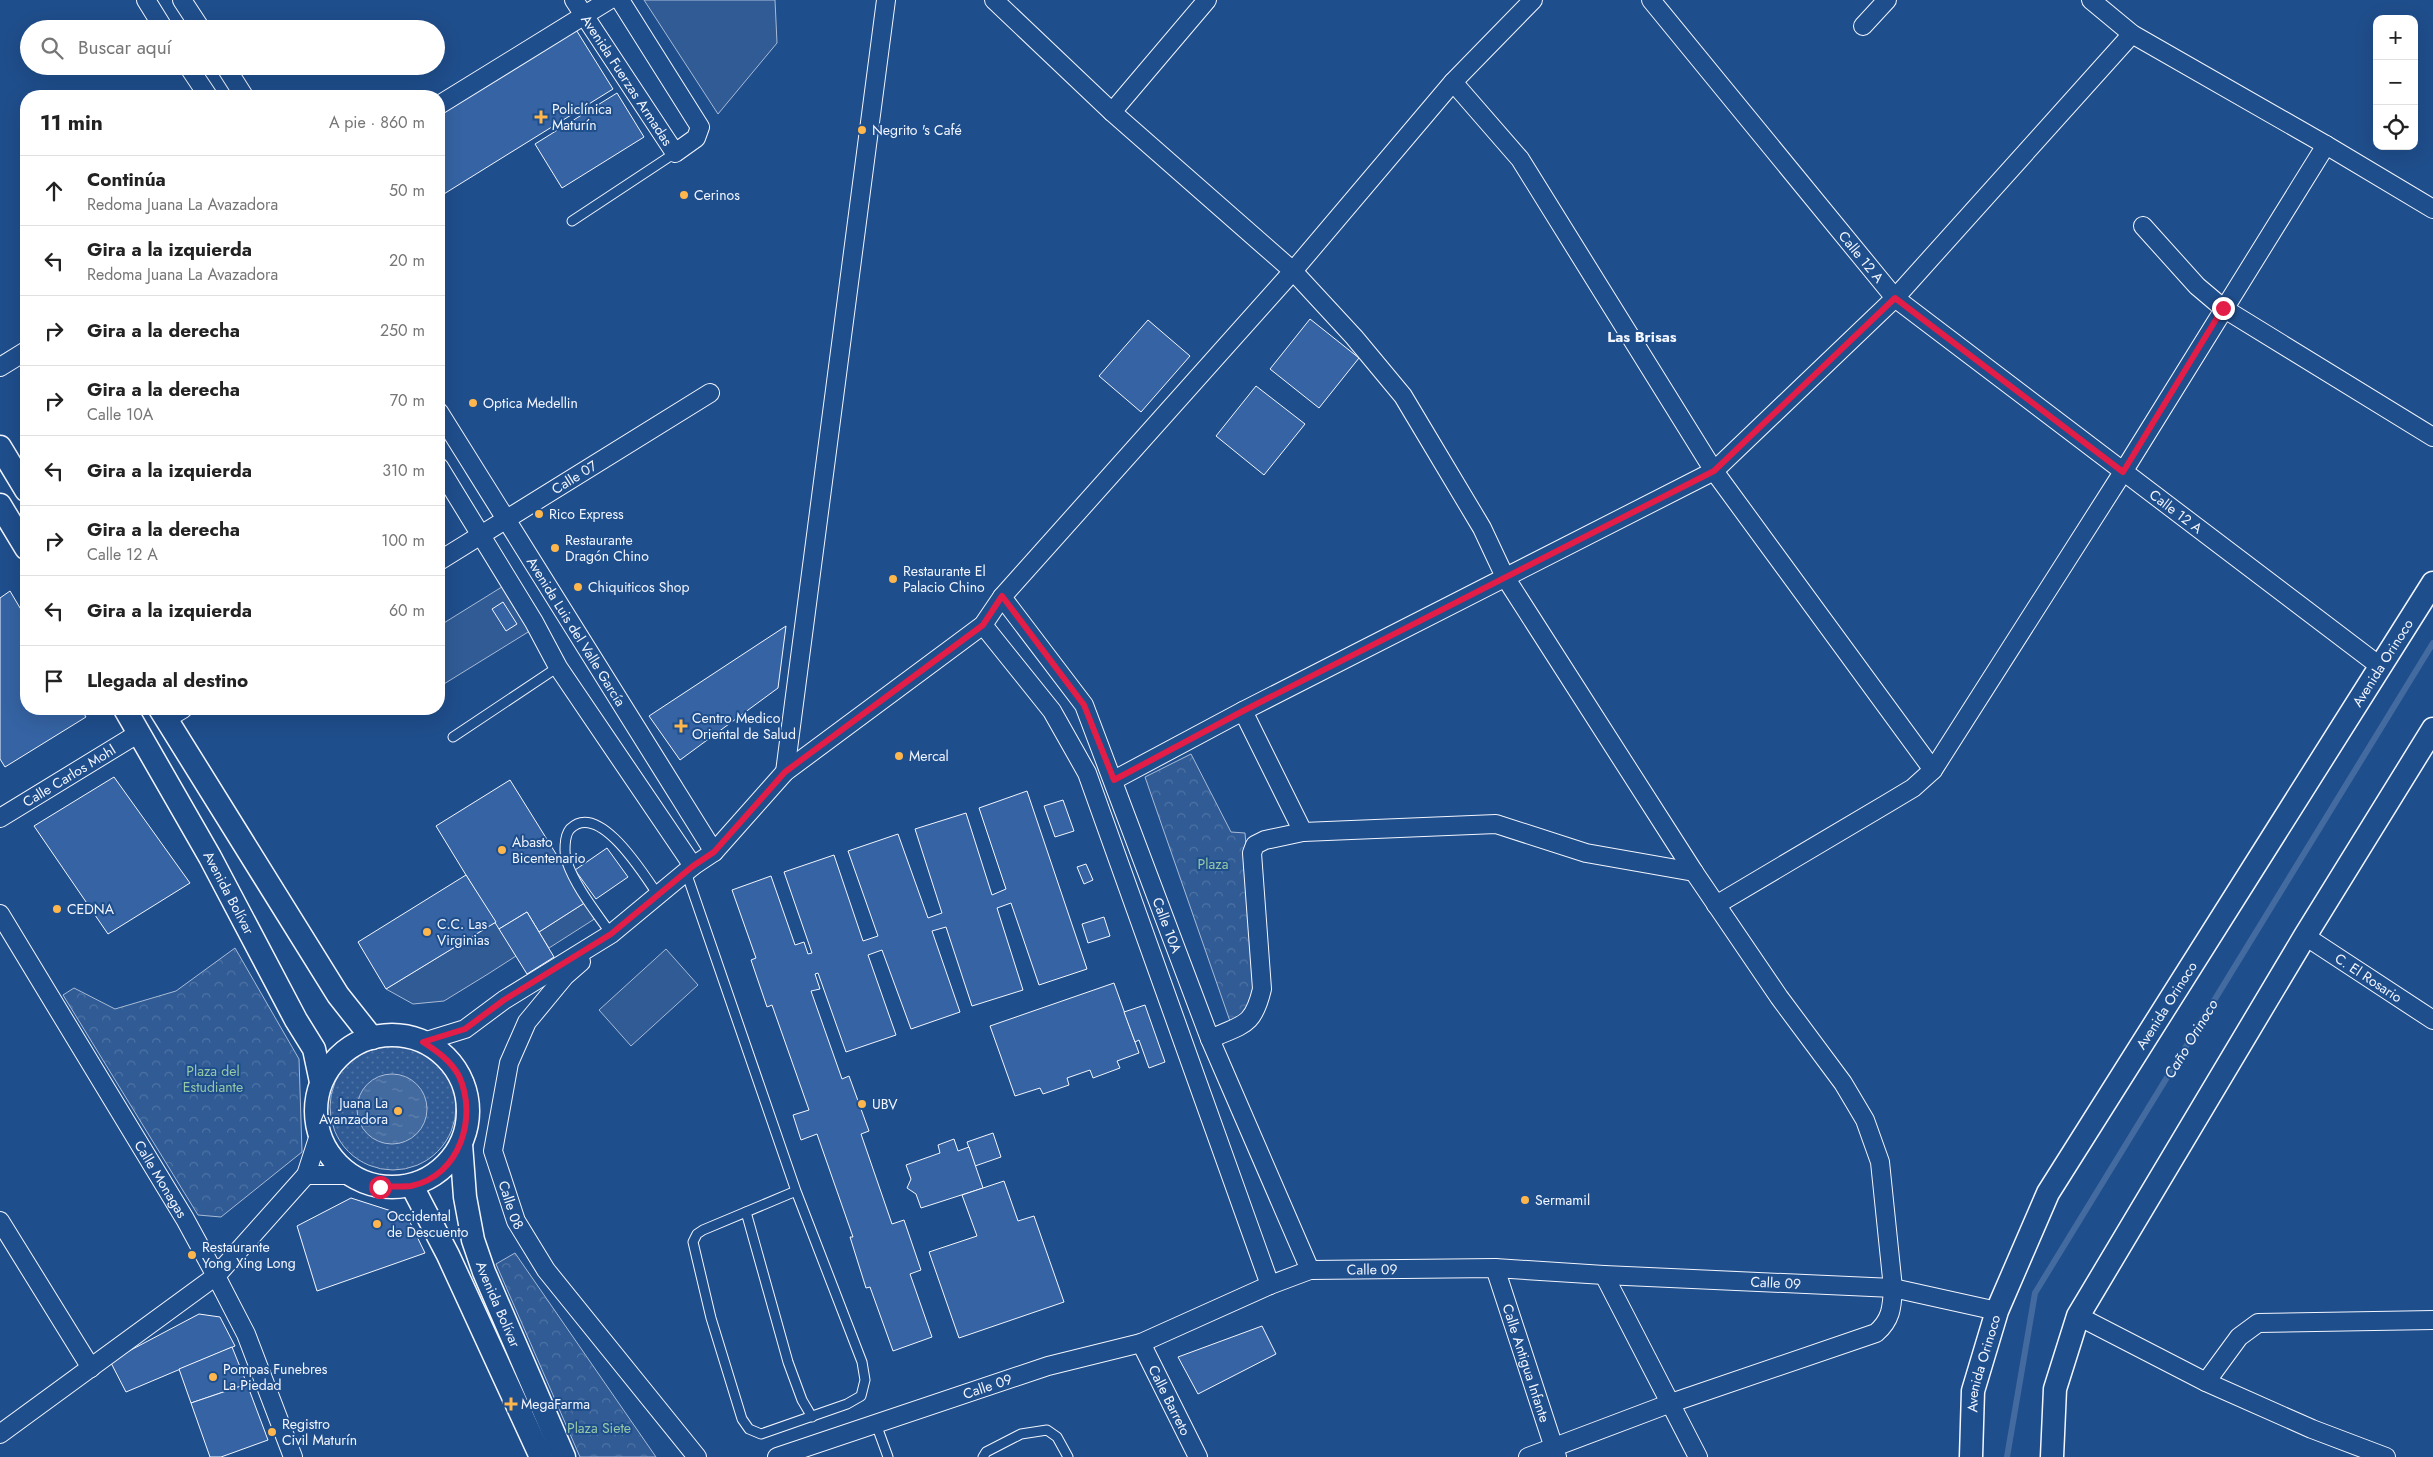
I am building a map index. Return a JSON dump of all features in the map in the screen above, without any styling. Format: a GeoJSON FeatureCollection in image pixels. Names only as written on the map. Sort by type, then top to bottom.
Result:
{"type":"FeatureCollection","features":[{"type":"Feature","properties":{"kind":"street"},"geometry":{"type":"LineString","coordinates":[[146,0],[158,20]]}},
{"type":"Feature","properties":{"kind":"street"},"geometry":{"type":"LineString","coordinates":[[182,0],[194,20]]}},
{"type":"Feature","properties":{"kind":"street","name":"Avenida Fuerzas Armadas"},"geometry":{"type":"LineString","coordinates":[[574,0],[675,153],[696,138],[700,127],[620,0]]}},
{"type":"Feature","properties":{"kind":"street"},"geometry":{"type":"LineString","coordinates":[[445,101],[609,0]]}},
{"type":"Feature","properties":{"kind":"street"},"geometry":{"type":"LineString","coordinates":[[785,772],[886,0]]}},
{"type":"Feature","properties":{"kind":"street"},"geometry":{"type":"LineString","coordinates":[[1112,112],[1207,0]]}},
{"type":"Feature","properties":{"kind":"street"},"geometry":{"type":"LineString","coordinates":[[423,1042],[465,1029],[504,1000],[611,934],[689,869],[714,852],[785,772],[983,625],[1002,596],[1293,272],[1453,82],[1533,0]]}},
{"type":"Feature","properties":{"kind":"street","name":"Calle 12 A"},"geometry":{"type":"LineString","coordinates":[[1651,0],[1895,298],[2381,666]]}},
{"type":"Feature","properties":{"kind":"street"},"geometry":{"type":"LineString","coordinates":[[1864,26],[1887,0]]}},
{"type":"Feature","properties":{"kind":"street"},"geometry":{"type":"LineString","coordinates":[[2091,0],[2132,34],[2326,145],[2433,209]]}},
{"type":"Feature","properties":{"kind":"street"},"geometry":{"type":"LineString","coordinates":[[1001,3],[1112,112],[1293,272],[1354,337],[1403,396],[1482,528],[1505,577],[1716,906],[1779,997],[1843,1083],[1864,1120],[1880,1162],[1893,1288],[1892,1309],[1887,1324],[1876,1333],[1671,1403],[1556,1452],[1528,1457]]}},
{"type":"Feature","properties":{"kind":"street"},"geometry":{"type":"LineString","coordinates":[[1114,780],[1243,711],[1714,471],[1895,298],[2132,34]]}},
{"type":"Feature","properties":{"kind":"street"},"geometry":{"type":"LineString","coordinates":[[194,75],[204,90]]}},
{"type":"Feature","properties":{"kind":"street"},"geometry":{"type":"LineString","coordinates":[[230,75],[240,90]]}},
{"type":"Feature","properties":{"kind":"street"},"geometry":{"type":"LineString","coordinates":[[1453,82],[1520,159],[1714,471],[1933,770]]}},
{"type":"Feature","properties":{"kind":"street"},"geometry":{"type":"LineString","coordinates":[[1716,906],[1888,804],[1913,788],[1933,770],[2123,472],[2223,308],[2326,145]]}},
{"type":"Feature","properties":{"kind":"street"},"geometry":{"type":"LineString","coordinates":[[2143,226],[2197,286],[2223,308],[2433,437]]}},
{"type":"Feature","properties":{"kind":"street"},"geometry":{"type":"LineString","coordinates":[[0,367],[20,355]]}},
{"type":"Feature","properties":{"kind":"street","name":"Calle 07"},"geometry":{"type":"LineString","coordinates":[[445,558],[710,393]]}},
{"type":"Feature","properties":{"kind":"street","name":"Avenida Luis del Valle García"},"geometry":{"type":"LineString","coordinates":[[445,422],[505,521],[714,852]]}},
{"type":"Feature","properties":{"kind":"street"},"geometry":{"type":"LineString","coordinates":[[0,447],[20,480]]}},
{"type":"Feature","properties":{"kind":"street","name":"Avenida Luis del Valle García"},"geometry":{"type":"LineString","coordinates":[[445,477],[482,536],[558,667],[689,869]]}},
{"type":"Feature","properties":{"kind":"street"},"geometry":{"type":"LineString","coordinates":[[0,505],[20,538]]}},
{"type":"Feature","properties":{"kind":"street","name":"Avenida Orinoco"},"geometry":{"type":"LineString","coordinates":[[1971,1457],[1973,1391],[1997,1311],[2048,1193],[2433,582]]}},
{"type":"Feature","properties":{"kind":"street","name":"Calle 10A"},"geometry":{"type":"LineString","coordinates":[[1002,596],[1084,705],[1114,780],[1210,1039],[1310,1270]]}},
{"type":"Feature","properties":{"kind":"street","name":"Calle 10A"},"geometry":{"type":"LineString","coordinates":[[983,625],[1052,711],[1087,773],[1270,1285]]}},
{"type":"Feature","properties":{"kind":"street"},"geometry":{"type":"LineString","coordinates":[[1243,711],[1304,832]]}},
{"type":"Feature","properties":{"kind":"street","name":"Avenida Bolívar"},"geometry":{"type":"LineString","coordinates":[[129,715],[210,857],[296,1020],[314,1049],[321,1082]]}},
{"type":"Feature","properties":{"kind":"street"},"geometry":{"type":"LineString","coordinates":[[172,715],[338,995],[372,1038]]}},
{"type":"Feature","properties":{"kind":"street"},"geometry":{"type":"LineString","coordinates":[[2052,1457],[2055,1389],[2078,1316],[2305,936],[2433,729]]}},
{"type":"Feature","properties":{"kind":"street","name":"Calle Carlos Mohl"},"geometry":{"type":"LineString","coordinates":[[0,818],[140,733]]}},
{"type":"Feature","properties":{"kind":"street"},"geometry":{"type":"LineString","coordinates":[[1210,1039],[1248,1022],[1258,1006],[1262,989],[1252,853],[1255,845],[1265,840],[1304,832],[1496,824],[1586,853],[1694,872]]}},
{"type":"Feature","properties":{"kind":"street","name":"Calle Monagas"},"geometry":{"type":"LineString","coordinates":[[0,914],[185,1219],[216,1276],[246,1334],[293,1457]]}},
{"type":"Feature","properties":{"kind":"street","name":"Calle 08"},"geometry":{"type":"LineString","coordinates":[[611,934],[565,976],[527,1022],[508,1063],[492,1152],[516,1221],[546,1270],[697,1457]]}},
{"type":"Feature","properties":{"kind":"street","name":"C. El Rosario"},"geometry":{"type":"LineString","coordinates":[[2305,936],[2433,1020]]}},
{"type":"Feature","properties":{"kind":"street"},"geometry":{"type":"LineString","coordinates":[[398,1035],[423,1042],[443,1055],[458,1074],[467,1097],[468,1121],[461,1144],[449,1162],[432,1177],[412,1186],[380,1187],[351,1175],[332,1158],[320,1135],[316,1108],[321,1082],[333,1062],[351,1047],[372,1038],[398,1035]]}},
{"type":"Feature","properties":{"kind":"street"},"geometry":{"type":"LineString","coordinates":[[0,1434],[216,1276],[306,1175],[320,1135]]}},
{"type":"Feature","properties":{"kind":"street","name":"Avenida Bolívar"},"geometry":{"type":"LineString","coordinates":[[461,1144],[465,1197],[473,1240],[484,1272],[564,1457]]}},
{"type":"Feature","properties":{"kind":"street"},"geometry":{"type":"LineString","coordinates":[[306,1175],[351,1175]]}},
{"type":"Feature","properties":{"kind":"street","name":"Avenida Bolívar"},"geometry":{"type":"LineString","coordinates":[[412,1186],[448,1255],[541,1457]]}},
{"type":"Feature","properties":{"kind":"street"},"geometry":{"type":"LineString","coordinates":[[0,1221],[91,1368]]}},
{"type":"Feature","properties":{"kind":"street","name":"Calle 09"},"geometry":{"type":"LineString","coordinates":[[777,1457],[1048,1366],[1141,1343],[1270,1285],[1310,1270],[1495,1268],[1604,1275],[1893,1288],[1997,1311]]}},
{"type":"Feature","properties":{"kind":"street","name":"Calle Antigua Infante"},"geometry":{"type":"LineString","coordinates":[[1495,1268],[1556,1452]]}},
{"type":"Feature","properties":{"kind":"street"},"geometry":{"type":"LineString","coordinates":[[1604,1275],[1698,1457]]}},
{"type":"Feature","properties":{"kind":"street"},"geometry":{"type":"LineString","coordinates":[[2078,1316],[2206,1382],[2312,1429],[2386,1457]]}},
{"type":"Feature","properties":{"kind":"street"},"geometry":{"type":"LineString","coordinates":[[2206,1382],[2239,1337],[2258,1323],[2433,1320]]}},
{"type":"Feature","properties":{"kind":"street","name":"Calle Barreto"},"geometry":{"type":"LineString","coordinates":[[1141,1343],[1198,1457]]}},
{"type":"Feature","properties":{"kind":"lane"},"geometry":{"type":"LineString","coordinates":[[572,220],[675,153]]}},
{"type":"Feature","properties":{"kind":"lane"},"geometry":{"type":"LineString","coordinates":[[453,737],[558,667]]}},
{"type":"Feature","properties":{"kind":"lane"},"geometry":{"type":"LineString","coordinates":[[611,934],[579,887],[567,861],[566,839],[569,830],[579,823],[594,824],[617,839],[658,895]]}},
{"type":"Feature","properties":{"kind":"lane"},"geometry":{"type":"LineString","coordinates":[[689,869],[796,1191],[862,1362],[865,1380],[861,1396],[847,1404],[761,1434],[749,1429],[742,1419],[711,1318],[693,1242],[697,1234],[703,1230],[796,1191]]}},
{"type":"Feature","properties":{"kind":"lane"},"geometry":{"type":"LineString","coordinates":[[746,1212],[788,1362],[802,1400],[812,1417]]}},
{"type":"Feature","properties":{"kind":"lane"},"geometry":{"type":"LineString","coordinates":[[876,1424],[888,1457]]}},
{"type":"Feature","properties":{"kind":"lane"},"geometry":{"type":"LineString","coordinates":[[983,1457],[986,1452],[1021,1434],[1047,1430],[1057,1437],[1068,1457]]}},
{"type":"Feature","properties":{"kind":"green space","name":"Plaza"},"geometry":{"type":"Polygon","coordinates":[[[1191,754],[1231,832],[1245,833],[1258,985],[1244,1018],[1231,1024],[1145,777],[1191,754]]]}},
{"type":"Feature","properties":{"kind":"green space","name":"Plaza del Estudiante"},"geometry":{"type":"Polygon","coordinates":[[[235,948],[299,1059],[302,1152],[221,1217],[198,1215],[63,995],[74,988],[115,1009],[176,991],[235,948]]]}},
{"type":"Feature","properties":{"kind":"green space"},"geometry":{"type":"Polygon","coordinates":[[[393,1044],[417,1049],[437,1063],[451,1083],[456,1107],[451,1131],[437,1151],[417,1165],[393,1170],[369,1165],[349,1151],[335,1131],[330,1107],[335,1083],[349,1063],[369,1049],[393,1044]]]}},
{"type":"Feature","properties":{"kind":"green space","name":"Plaza Siete"},"geometry":{"type":"Polygon","coordinates":[[[515,1253],[656,1457],[580,1457],[496,1264],[515,1253]]]}},
{"type":"Feature","properties":{"kind":"shaded area"},"geometry":{"type":"Polygon","coordinates":[[[644,0],[775,0],[777,43],[718,114],[644,0]]]}},
{"type":"Feature","properties":{"kind":"shaded area"},"geometry":{"type":"Polygon","coordinates":[[[505,585],[533,629],[445,683],[445,622],[505,585]]]}},
{"type":"Feature","properties":{"kind":"shaded area"},"geometry":{"type":"Polygon","coordinates":[[[586,902],[596,918],[549,948],[539,932],[586,902]]]}},
{"type":"Feature","properties":{"kind":"shaded area"},"geometry":{"type":"Polygon","coordinates":[[[496,922],[516,956],[444,1001],[413,1004],[386,989],[496,922]]]}},
{"type":"Feature","properties":{"kind":"shaded area"},"geometry":{"type":"Polygon","coordinates":[[[666,949],[698,985],[631,1046],[599,1010],[666,949]]]}},
{"type":"Feature","properties":{"kind":"water"},"geometry":{"type":"Polygon","coordinates":[[[385,1074],[399,1074],[412,1080],[421,1089],[427,1102],[425,1122],[417,1134],[399,1144],[385,1144],[372,1138],[363,1129],[357,1116],[357,1102],[363,1089],[372,1080],[385,1074]]]}},
{"type":"Feature","properties":{"kind":"building"},"geometry":{"type":"Polygon","coordinates":[[[575,28],[613,89],[445,193],[445,109],[575,28]]]}},
{"type":"Feature","properties":{"kind":"building"},"geometry":{"type":"Polygon","coordinates":[[[617,93],[644,137],[562,188],[535,144],[617,93]]]}},
{"type":"Feature","properties":{"kind":"building"},"geometry":{"type":"Polygon","coordinates":[[[1310,319],[1359,358],[1319,408],[1270,369],[1310,319]]]}},
{"type":"Feature","properties":{"kind":"building"},"geometry":{"type":"Polygon","coordinates":[[[1148,320],[1190,356],[1141,412],[1099,376],[1148,320]]]}},
{"type":"Feature","properties":{"kind":"building"},"geometry":{"type":"Polygon","coordinates":[[[1256,386],[1305,424],[1264,475],[1216,436],[1256,386]]]}},
{"type":"Feature","properties":{"kind":"building"},"geometry":{"type":"Polygon","coordinates":[[[10,591],[20,608],[20,715],[85,715],[86,717],[5,767],[0,759],[0,598],[10,591]]]}},
{"type":"Feature","properties":{"kind":"building"},"geometry":{"type":"Polygon","coordinates":[[[503,602],[517,624],[506,631],[492,609],[503,602]]]}},
{"type":"Feature","properties":{"kind":"building"},"geometry":{"type":"Polygon","coordinates":[[[786,626],[778,688],[680,760],[649,716],[786,626]]]}},
{"type":"Feature","properties":{"kind":"building"},"geometry":{"type":"Polygon","coordinates":[[[114,777],[190,883],[108,934],[34,826],[114,777]]]}},
{"type":"Feature","properties":{"kind":"building","name":"Abasto Bicentenario"},"geometry":{"type":"Polygon","coordinates":[[[510,780],[586,902],[539,932],[527,912],[499,929],[436,826],[510,780]]]}},
{"type":"Feature","properties":{"kind":"building"},"geometry":{"type":"Polygon","coordinates":[[[1027,791],[1087,969],[1039,985],[1011,903],[997,908],[1023,990],[972,1006],[946,927],[932,931],[960,1012],[911,1029],[882,950],[868,955],[896,1035],[846,1052],[818,973],[815,974],[820,989],[811,991],[842,1079],[849,1076],[869,1131],[861,1134],[892,1224],[904,1220],[921,1270],[910,1274],[932,1337],[893,1351],[870,1287],[866,1288],[850,1237],[853,1237],[817,1134],[801,1140],[793,1115],[809,1110],[772,1005],[767,1007],[751,960],[756,958],[732,890],[771,876],[795,945],[804,942],[808,954],[812,953],[784,872],[834,855],[863,941],[878,936],[848,851],[898,834],[928,918],[942,913],[915,829],[966,813],[992,895],[1006,889],[979,808],[1027,791]]]}},
{"type":"Feature","properties":{"kind":"building"},"geometry":{"type":"Polygon","coordinates":[[[1063,800],[1074,831],[1055,837],[1044,806],[1063,800]]]}},
{"type":"Feature","properties":{"kind":"building"},"geometry":{"type":"Polygon","coordinates":[[[607,848],[628,877],[596,899],[575,870],[607,848]]]}},
{"type":"Feature","properties":{"kind":"building"},"geometry":{"type":"Polygon","coordinates":[[[1086,864],[1093,880],[1084,884],[1077,867],[1086,864]]]}},
{"type":"Feature","properties":{"kind":"building","name":"C.C. Las Virginias"},"geometry":{"type":"Polygon","coordinates":[[[466,875],[496,922],[386,989],[358,942],[466,875]]]}},
{"type":"Feature","properties":{"kind":"building"},"geometry":{"type":"Polygon","coordinates":[[[527,912],[554,957],[527,974],[499,929],[527,912]]]}},
{"type":"Feature","properties":{"kind":"building"},"geometry":{"type":"Polygon","coordinates":[[[1104,917],[1110,936],[1088,943],[1082,924],[1104,917]]]}},
{"type":"Feature","properties":{"kind":"building"},"geometry":{"type":"Polygon","coordinates":[[[1114,983],[1139,1053],[1117,1061],[1120,1068],[1093,1078],[1090,1070],[1067,1078],[1069,1085],[1043,1094],[1040,1088],[1015,1096],[990,1026],[1114,983]]]}},
{"type":"Feature","properties":{"kind":"building"},"geometry":{"type":"Polygon","coordinates":[[[1145,1005],[1165,1062],[1149,1068],[1139,1040],[1135,1042],[1124,1012],[1145,1005]]]}},
{"type":"Feature","properties":{"kind":"building"},"geometry":{"type":"Polygon","coordinates":[[[993,1133],[1001,1157],[975,1166],[967,1142],[993,1133]]]}},
{"type":"Feature","properties":{"kind":"building"},"geometry":{"type":"Polygon","coordinates":[[[954,1139],[958,1151],[969,1147],[983,1188],[921,1208],[916,1194],[907,1188],[911,1179],[906,1165],[940,1153],[938,1145],[954,1139]]]}},
{"type":"Feature","properties":{"kind":"building"},"geometry":{"type":"Polygon","coordinates":[[[1004,1181],[1018,1221],[1034,1216],[1064,1302],[959,1338],[929,1252],[977,1236],[962,1195],[1004,1181]]]}},
{"type":"Feature","properties":{"kind":"building"},"geometry":{"type":"Polygon","coordinates":[[[351,1198],[407,1216],[425,1253],[317,1291],[297,1226],[351,1198]]]}},
{"type":"Feature","properties":{"kind":"building"},"geometry":{"type":"Polygon","coordinates":[[[199,1314],[220,1317],[235,1346],[126,1392],[110,1361],[199,1314]]]}},
{"type":"Feature","properties":{"kind":"building"},"geometry":{"type":"Polygon","coordinates":[[[1262,1326],[1276,1354],[1198,1394],[1178,1357],[1262,1326]]]}},
{"type":"Feature","properties":{"kind":"building","name":"Pompas Funebres La Piedad"},"geometry":{"type":"Polygon","coordinates":[[[232,1347],[247,1384],[191,1403],[179,1369],[232,1347]]]}},
{"type":"Feature","properties":{"kind":"building"},"geometry":{"type":"Polygon","coordinates":[[[247,1384],[268,1440],[221,1457],[210,1457],[191,1403],[247,1384]]]}},
{"type":"Feature","properties":{"kind":"waterway","name":"Caño Orinoco"},"geometry":{"type":"LineString","coordinates":[[2007,1457],[2035,1293],[2433,643]]}},
{"type":"Feature","properties":{"kind":"place","name":"Policlínica Maturín"},"geometry":{"type":"Point","coordinates":[541,117]}},
{"type":"Feature","properties":{"kind":"place","name":"Negrito 's Café"},"geometry":{"type":"Point","coordinates":[862,130]}},
{"type":"Feature","properties":{"kind":"place","name":"Cerinos"},"geometry":{"type":"Point","coordinates":[684,195]}},
{"type":"Feature","properties":{"kind":"place","name":"Optica Medellin"},"geometry":{"type":"Point","coordinates":[473,403]}},
{"type":"Feature","properties":{"kind":"place","name":"Rico Express"},"geometry":{"type":"Point","coordinates":[539,514]}},
{"type":"Feature","properties":{"kind":"place","name":"Restaurante Dragón Chino"},"geometry":{"type":"Point","coordinates":[555,548]}},
{"type":"Feature","properties":{"kind":"place","name":"Restaurante El Palacio Chino"},"geometry":{"type":"Point","coordinates":[893,579]}},
{"type":"Feature","properties":{"kind":"place","name":"Chiquiticos Shop"},"geometry":{"type":"Point","coordinates":[578,587]}},
{"type":"Feature","properties":{"kind":"place","name":"Centro Medico Oriental de Salud"},"geometry":{"type":"Point","coordinates":[681,726]}},
{"type":"Feature","properties":{"kind":"place","name":"Mercal"},"geometry":{"type":"Point","coordinates":[899,756]}},
{"type":"Feature","properties":{"kind":"place","name":"Abasto Bicentenario"},"geometry":{"type":"Point","coordinates":[502,850]}},
{"type":"Feature","properties":{"kind":"place","name":"CEDNA"},"geometry":{"type":"Point","coordinates":[57,909]}},
{"type":"Feature","properties":{"kind":"place","name":"C.C. Las Virginias"},"geometry":{"type":"Point","coordinates":[427,932]}},
{"type":"Feature","properties":{"kind":"place","name":"UBV"},"geometry":{"type":"Point","coordinates":[862,1104]}},
{"type":"Feature","properties":{"kind":"place","name":"Juana La Avanzadora"},"geometry":{"type":"Point","coordinates":[398,1111]}},
{"type":"Feature","properties":{"kind":"place","name":"Sermamil"},"geometry":{"type":"Point","coordinates":[1525,1200]}},
{"type":"Feature","properties":{"kind":"place","name":"Occidental de Descuento"},"geometry":{"type":"Point","coordinates":[377,1224]}},
{"type":"Feature","properties":{"kind":"place","name":"Restaurante Yong Xing Long"},"geometry":{"type":"Point","coordinates":[192,1255]}},
{"type":"Feature","properties":{"kind":"place","name":"Pompas Funebres La Piedad"},"geometry":{"type":"Point","coordinates":[213,1377]}},
{"type":"Feature","properties":{"kind":"place","name":"MegaFarma"},"geometry":{"type":"Point","coordinates":[511,1404]}},
{"type":"Feature","properties":{"kind":"place","name":"Registro Civil Maturín"},"geometry":{"type":"Point","coordinates":[272,1432]}},
{"type":"Feature","properties":{"kind":"district","name":"Las Brisas"},"geometry":{"type":"Point","coordinates":[1642,337]}},
{"type":"Feature","properties":{"kind":"route"},"geometry":{"type":"LineString","coordinates":[[380,1187],[412,1186],[432,1177],[449,1162],[461,1144],[468,1121],[467,1097],[458,1074],[443,1055],[423,1042],[465,1029],[504,1000],[611,934],[693,866],[714,852],[785,772],[983,625],[1002,596],[1084,705],[1114,780],[1243,711],[1714,471],[1895,298],[2123,472],[2223,308]]}}]}
